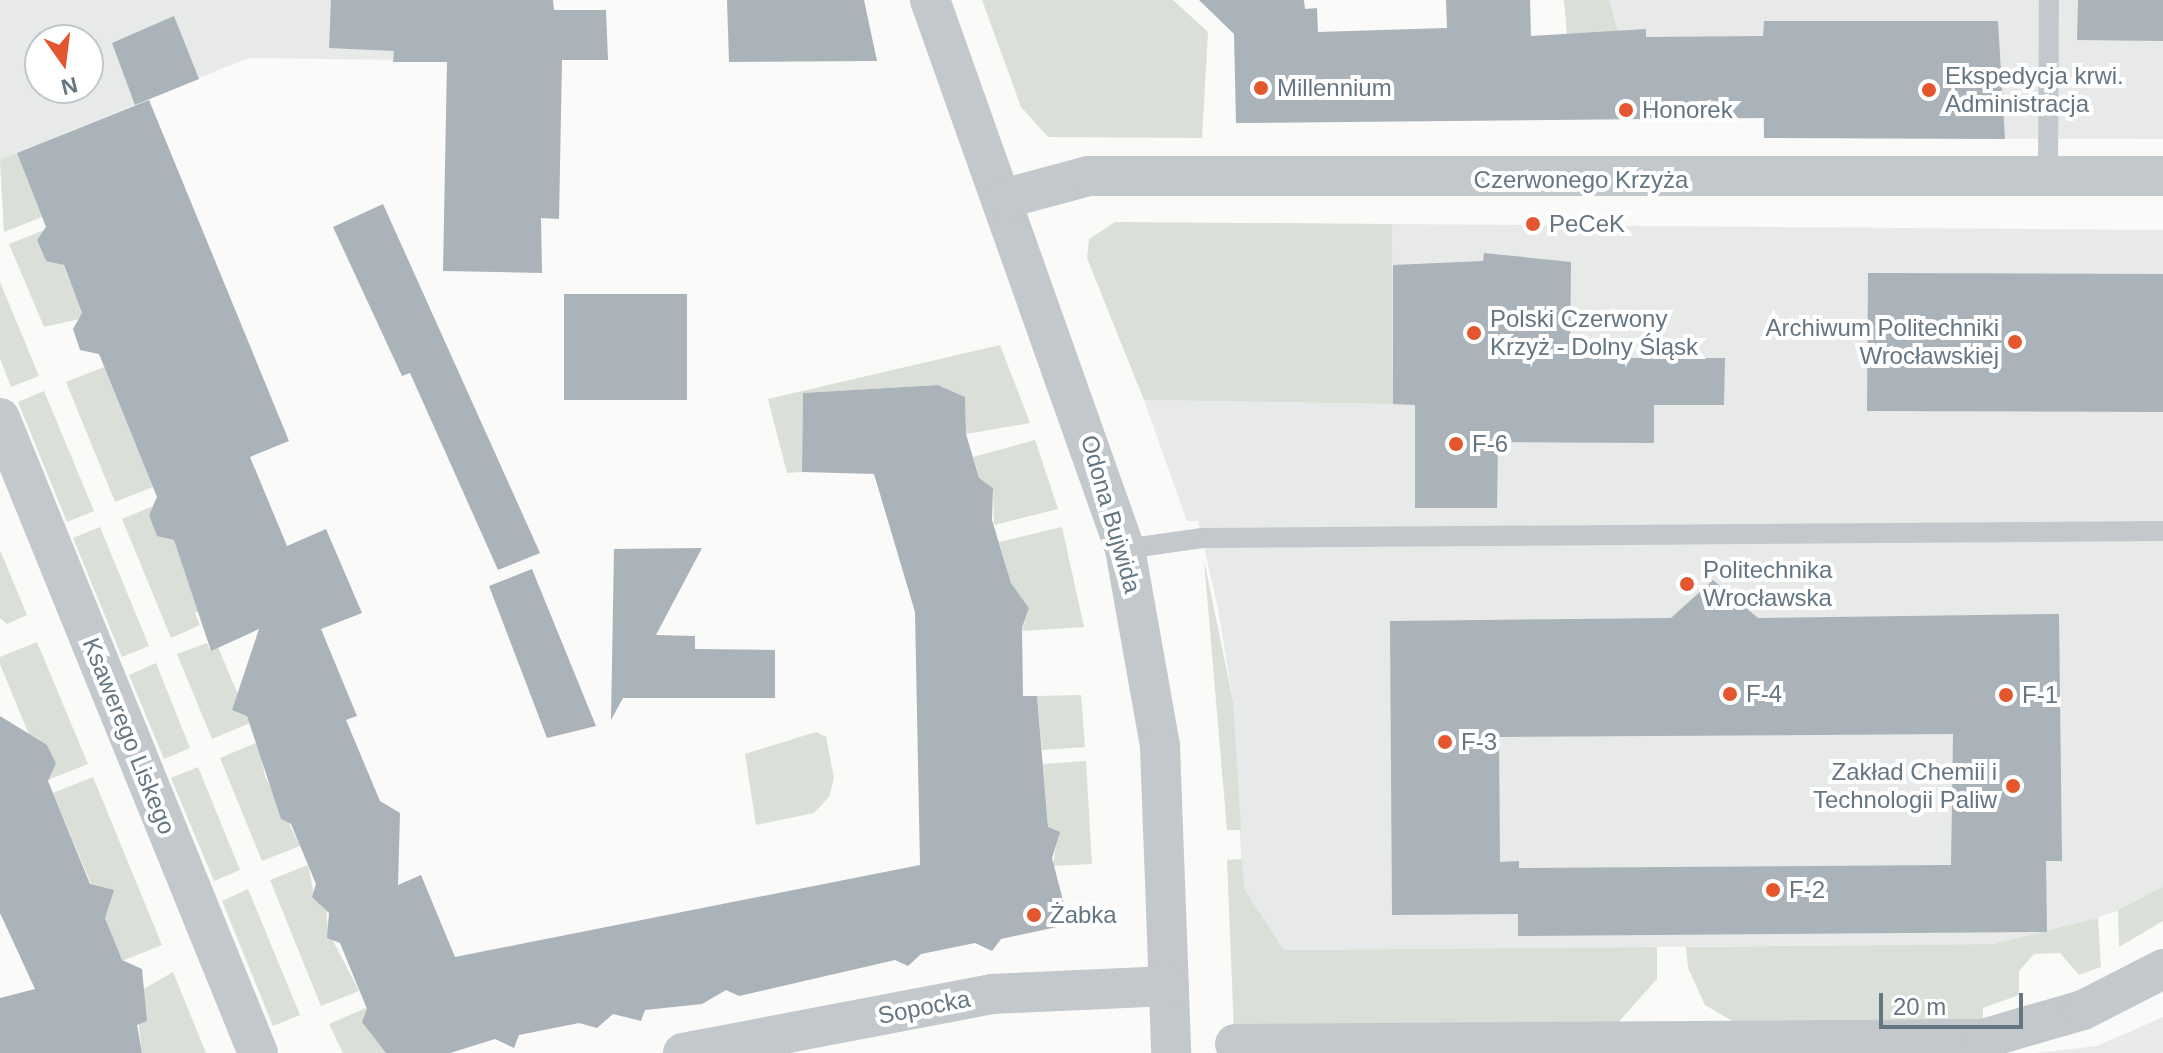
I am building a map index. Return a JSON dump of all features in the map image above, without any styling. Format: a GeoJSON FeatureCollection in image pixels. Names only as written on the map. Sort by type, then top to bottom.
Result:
{"type":"FeatureCollection","features":[{"type":"Feature","properties":{"kind":"street","name":"Odona Bujwida"},"geometry":{"type":"LineString","coordinates":[[930,0],[1125,549],[1160,746],[1171,1053]]}},
{"type":"Feature","properties":{"kind":"street","name":"Czerwonego Krzyża"},"geometry":{"type":"LineString","coordinates":[[1003,199],[1088,176],[2163,176]]}},
{"type":"Feature","properties":{"kind":"street","name":"Ksawerego Liskego"},"geometry":{"type":"LineString","coordinates":[[0,418],[258,1053]]}},
{"type":"Feature","properties":{"kind":"street"},"geometry":{"type":"LineString","coordinates":[[1235,1044],[1983,1039],[2129,991],[2163,969]]}},
{"type":"Feature","properties":{"kind":"street","name":"Sopocka"},"geometry":{"type":"LineString","coordinates":[[683,1053],[991,994],[1169,986]]}},
{"type":"Feature","properties":{"kind":"lane"},"geometry":{"type":"LineString","coordinates":[[2048,176],[2049,0]]}},
{"type":"Feature","properties":{"kind":"lane"},"geometry":{"type":"LineString","coordinates":[[1125,549],[1202,538],[2163,531]]}},
{"type":"Feature","properties":{"kind":"shaded area"},"geometry":{"type":"Polygon","coordinates":[[[0,0],[553,0],[556,62],[248,58],[0,160],[0,0]]]}},
{"type":"Feature","properties":{"kind":"shaded area"},"geometry":{"type":"Polygon","coordinates":[[[982,0],[1173,0],[1208,32],[1202,138],[1048,137],[1021,107],[982,0]]]}},
{"type":"Feature","properties":{"kind":"shaded area"},"geometry":{"type":"Polygon","coordinates":[[[1564,0],[2163,0],[2163,139],[1764,138],[1763,118],[1624,118],[1572,36],[1564,0]]]}},
{"type":"Feature","properties":{"kind":"shaded area"},"geometry":{"type":"Polygon","coordinates":[[[1564,0],[1609,0],[1619,36],[1567,36],[1564,0]]]}},
{"type":"Feature","properties":{"kind":"shaded area"},"geometry":{"type":"Polygon","coordinates":[[[17,153],[42,217],[4,232],[0,160],[17,153]]]}},
{"type":"Feature","properties":{"kind":"shaded area"},"geometry":{"type":"Polygon","coordinates":[[[1115,222],[1392,224],[1393,404],[1144,400],[1087,258],[1089,239],[1115,222]]]}},
{"type":"Feature","properties":{"kind":"shaded area","name":"Politechnika Wrocławska"},"geometry":{"type":"Polygon","coordinates":[[[1392,224],[2163,230],[2163,887],[2134,905],[2048,935],[1994,944],[1284,950],[1243,889],[1233,701],[1218,608],[1198,521],[1187,521],[1144,400],[1393,404],[1392,224]]]}},
{"type":"Feature","properties":{"kind":"shaded area"},"geometry":{"type":"Polygon","coordinates":[[[47,229],[37,240],[46,261],[62,261],[84,318],[44,327],[9,244],[47,229]]]}},
{"type":"Feature","properties":{"kind":"shaded area"},"geometry":{"type":"Polygon","coordinates":[[[0,282],[39,376],[11,387],[0,358],[0,282]]]}},
{"type":"Feature","properties":{"kind":"shaded area"},"geometry":{"type":"Polygon","coordinates":[[[1000,345],[1030,423],[966,434],[965,397],[938,385],[803,393],[802,472],[787,473],[768,399],[1000,345]]]}},
{"type":"Feature","properties":{"kind":"shaded area"},"geometry":{"type":"Polygon","coordinates":[[[104,367],[153,487],[115,502],[66,382],[104,367]]]}},
{"type":"Feature","properties":{"kind":"shaded area"},"geometry":{"type":"Polygon","coordinates":[[[44,391],[94,511],[67,522],[18,402],[44,391]]]}},
{"type":"Feature","properties":{"kind":"shaded area"},"geometry":{"type":"Polygon","coordinates":[[[1035,440],[1058,509],[994,525],[993,488],[979,478],[973,457],[1035,440]]]}},
{"type":"Feature","properties":{"kind":"shaded area"},"geometry":{"type":"Polygon","coordinates":[[[153,506],[149,515],[172,534],[203,610],[195,613],[200,625],[171,638],[122,519],[153,506]]]}},
{"type":"Feature","properties":{"kind":"shaded area"},"geometry":{"type":"Polygon","coordinates":[[[100,527],[149,646],[122,657],[73,538],[100,527]]]}},
{"type":"Feature","properties":{"kind":"shaded area"},"geometry":{"type":"Polygon","coordinates":[[[1062,527],[1084,627],[1022,631],[1029,608],[1011,583],[999,542],[1062,527]]]}},
{"type":"Feature","properties":{"kind":"shaded area"},"geometry":{"type":"Polygon","coordinates":[[[0,550],[27,615],[7,624],[0,618],[0,550]]]}},
{"type":"Feature","properties":{"kind":"shaded area"},"geometry":{"type":"Polygon","coordinates":[[[1204,560],[1233,701],[1241,830],[1227,830],[1204,560]]]}},
{"type":"Feature","properties":{"kind":"shaded area"},"geometry":{"type":"Polygon","coordinates":[[[37,642],[88,764],[48,780],[56,763],[47,745],[32,742],[0,664],[0,657],[37,642]]]}},
{"type":"Feature","properties":{"kind":"shaded area"},"geometry":{"type":"Polygon","coordinates":[[[207,643],[210,651],[218,647],[250,723],[212,739],[177,654],[207,643]]]}},
{"type":"Feature","properties":{"kind":"shaded area"},"geometry":{"type":"Polygon","coordinates":[[[156,663],[190,748],[164,759],[129,675],[156,663]]]}},
{"type":"Feature","properties":{"kind":"shaded area"},"geometry":{"type":"Polygon","coordinates":[[[1081,695],[1085,747],[1042,750],[1037,696],[1081,695]]]}},
{"type":"Feature","properties":{"kind":"shaded area"},"geometry":{"type":"Polygon","coordinates":[[[816,732],[826,737],[834,778],[829,797],[814,813],[756,825],[745,754],[816,732]]]}},
{"type":"Feature","properties":{"kind":"shaded area"},"geometry":{"type":"Polygon","coordinates":[[[258,742],[265,776],[300,846],[262,861],[220,758],[258,742]]]}},
{"type":"Feature","properties":{"kind":"shaded area"},"geometry":{"type":"Polygon","coordinates":[[[1086,761],[1092,864],[1053,866],[1057,838],[1048,826],[1043,764],[1086,761]]]}},
{"type":"Feature","properties":{"kind":"shaded area"},"geometry":{"type":"Polygon","coordinates":[[[198,767],[240,870],[214,881],[171,778],[198,767]]]}},
{"type":"Feature","properties":{"kind":"shaded area"},"geometry":{"type":"Polygon","coordinates":[[[93,777],[162,945],[122,961],[104,915],[106,891],[91,884],[53,793],[93,777]]]}},
{"type":"Feature","properties":{"kind":"shaded area"},"geometry":{"type":"Polygon","coordinates":[[[1242,859],[1244,889],[1284,950],[1657,947],[1657,979],[1614,1027],[1234,1032],[1227,860],[1242,859]]]}},
{"type":"Feature","properties":{"kind":"shaded area"},"geometry":{"type":"Polygon","coordinates":[[[308,865],[315,899],[326,907],[328,931],[359,991],[321,1006],[270,880],[308,865]]]}},
{"type":"Feature","properties":{"kind":"shaded area"},"geometry":{"type":"Polygon","coordinates":[[[2163,887],[2163,921],[2119,947],[2118,910],[2163,887]]]}},
{"type":"Feature","properties":{"kind":"shaded area"},"geometry":{"type":"Polygon","coordinates":[[[248,889],[300,1015],[273,1026],[222,901],[248,889]]]}},
{"type":"Feature","properties":{"kind":"shaded area"},"geometry":{"type":"Polygon","coordinates":[[[2098,918],[2101,967],[2079,975],[2060,953],[2034,954],[2019,971],[2019,995],[1983,1008],[1983,1023],[1734,1022],[1705,1005],[1688,968],[1686,947],[1994,944],[2098,918]]]}},
{"type":"Feature","properties":{"kind":"shaded area"},"geometry":{"type":"Polygon","coordinates":[[[173,972],[206,1053],[142,1053],[135,994],[173,972]]]}},
{"type":"Feature","properties":{"kind":"shaded area"},"geometry":{"type":"Polygon","coordinates":[[[366,1008],[386,1053],[343,1053],[329,1024],[366,1008]]]}},
{"type":"Feature","properties":{"kind":"shaded area"},"geometry":{"type":"Polygon","coordinates":[[[2163,1017],[2163,1053],[2036,1053],[2097,1046],[2163,1017]]]}},
{"type":"Feature","properties":{"kind":"building"},"geometry":{"type":"Polygon","coordinates":[[[331,0],[553,0],[554,10],[606,10],[608,60],[562,60],[559,219],[541,218],[542,273],[443,271],[447,62],[393,62],[394,51],[329,48],[331,0]]]}},
{"type":"Feature","properties":{"kind":"building"},"geometry":{"type":"Polygon","coordinates":[[[727,0],[864,0],[877,61],[729,62],[727,0]]]}},
{"type":"Feature","properties":{"kind":"building"},"geometry":{"type":"Polygon","coordinates":[[[1199,0],[1304,0],[1305,9],[1317,8],[1318,32],[1447,28],[1446,0],[1530,0],[1531,36],[1646,29],[1646,37],[1763,36],[1764,21],[1998,21],[2005,139],[1764,138],[1764,118],[1236,123],[1234,34],[1199,0]]]}},
{"type":"Feature","properties":{"kind":"building"},"geometry":{"type":"Polygon","coordinates":[[[2078,0],[2163,0],[2163,41],[2077,40],[2078,0]]]}},
{"type":"Feature","properties":{"kind":"building"},"geometry":{"type":"Polygon","coordinates":[[[174,16],[199,79],[135,105],[112,43],[174,16]]]}},
{"type":"Feature","properties":{"kind":"building"},"geometry":{"type":"Polygon","coordinates":[[[149,100],[289,441],[250,457],[287,546],[326,529],[362,613],[321,629],[357,716],[346,720],[380,801],[400,813],[398,885],[421,875],[455,957],[920,865],[915,612],[874,474],[802,472],[803,393],[938,385],[965,397],[966,434],[979,478],[993,488],[992,520],[1011,583],[1029,608],[1022,628],[1023,696],[1037,696],[1048,827],[1060,832],[1052,858],[1064,904],[1057,927],[1001,939],[992,951],[975,943],[921,954],[908,966],[895,960],[739,996],[726,990],[702,1004],[645,1010],[641,1021],[613,1014],[597,1028],[579,1023],[519,1035],[514,1048],[495,1039],[450,1053],[386,1053],[362,1022],[367,1009],[340,943],[327,938],[329,913],[312,897],[316,884],[291,824],[281,819],[247,716],[232,710],[259,629],[211,651],[174,540],[157,536],[149,515],[157,497],[99,354],[80,350],[73,329],[82,313],[64,265],[46,261],[37,240],[46,227],[17,153],[149,100]]]}},
{"type":"Feature","properties":{"kind":"building"},"geometry":{"type":"Polygon","coordinates":[[[383,204],[540,553],[498,570],[410,373],[402,376],[333,227],[383,204]]]}},
{"type":"Feature","properties":{"kind":"building"},"geometry":{"type":"Polygon","coordinates":[[[1484,253],[1571,262],[1570,358],[1725,358],[1724,405],[1654,405],[1654,443],[1498,442],[1497,508],[1415,508],[1415,405],[1393,404],[1393,265],[1483,261],[1484,253]]]}},
{"type":"Feature","properties":{"kind":"building","name":"Archiwum Politechniki Wrocławskiej"},"geometry":{"type":"Polygon","coordinates":[[[1868,273],[2163,274],[2163,412],[1867,411],[1868,273]]]}},
{"type":"Feature","properties":{"kind":"building"},"geometry":{"type":"Polygon","coordinates":[[[564,294],[687,294],[687,400],[564,400],[564,294]]]}},
{"type":"Feature","properties":{"kind":"building"},"geometry":{"type":"Polygon","coordinates":[[[702,548],[656,635],[695,636],[695,649],[775,650],[775,698],[623,698],[611,720],[614,549],[702,548]]]}},
{"type":"Feature","properties":{"kind":"building"},"geometry":{"type":"Polygon","coordinates":[[[532,569],[596,726],[547,738],[489,586],[532,569]]]}},
{"type":"Feature","properties":{"kind":"building"},"geometry":{"type":"Polygon","coordinates":[[[1713,580],[1758,618],[2059,614],[2062,861],[2046,861],[2047,932],[1518,936],[1518,914],[1392,915],[1390,621],[1671,618],[1713,580]],[[1953,734],[1499,737],[1500,862],[1519,861],[1519,868],[1951,865],[1953,734]]]}},
{"type":"Feature","properties":{"kind":"building"},"geometry":{"type":"Polygon","coordinates":[[[0,716],[47,745],[56,763],[48,781],[90,884],[114,890],[105,918],[122,960],[142,969],[147,1021],[137,1025],[142,1053],[0,1053],[0,998],[35,989],[0,913],[0,716]]]}},
{"type":"Feature","properties":{"kind":"place","name":"Millennium"},"geometry":{"type":"Point","coordinates":[1261,88]}},
{"type":"Feature","properties":{"kind":"place","name":"Ekspedycja krwi. Administracja"},"geometry":{"type":"Point","coordinates":[1929,90]}},
{"type":"Feature","properties":{"kind":"place","name":"Honorek"},"geometry":{"type":"Point","coordinates":[1626,110]}},
{"type":"Feature","properties":{"kind":"place","name":"PeCeK"},"geometry":{"type":"Point","coordinates":[1533,224]}},
{"type":"Feature","properties":{"kind":"place","name":"Polski Czerwony Krzyż - Dolny Śląsk"},"geometry":{"type":"Point","coordinates":[1474,333]}},
{"type":"Feature","properties":{"kind":"place","name":"Archiwum Politechniki Wrocławskiej"},"geometry":{"type":"Point","coordinates":[2015,342]}},
{"type":"Feature","properties":{"kind":"place","name":"F-6"},"geometry":{"type":"Point","coordinates":[1456,444]}},
{"type":"Feature","properties":{"kind":"place","name":"Politechnika Wrocławska"},"geometry":{"type":"Point","coordinates":[1687,584]}},
{"type":"Feature","properties":{"kind":"place","name":"F-4"},"geometry":{"type":"Point","coordinates":[1730,694]}},
{"type":"Feature","properties":{"kind":"place","name":"F-1"},"geometry":{"type":"Point","coordinates":[2006,695]}},
{"type":"Feature","properties":{"kind":"place","name":"F-3"},"geometry":{"type":"Point","coordinates":[1445,742]}},
{"type":"Feature","properties":{"kind":"place","name":"Zakład Chemii i Technologii Paliw"},"geometry":{"type":"Point","coordinates":[2013,786]}},
{"type":"Feature","properties":{"kind":"place","name":"F-2"},"geometry":{"type":"Point","coordinates":[1773,890]}},
{"type":"Feature","properties":{"kind":"place","name":"Żabka"},"geometry":{"type":"Point","coordinates":[1034,915]}}]}
